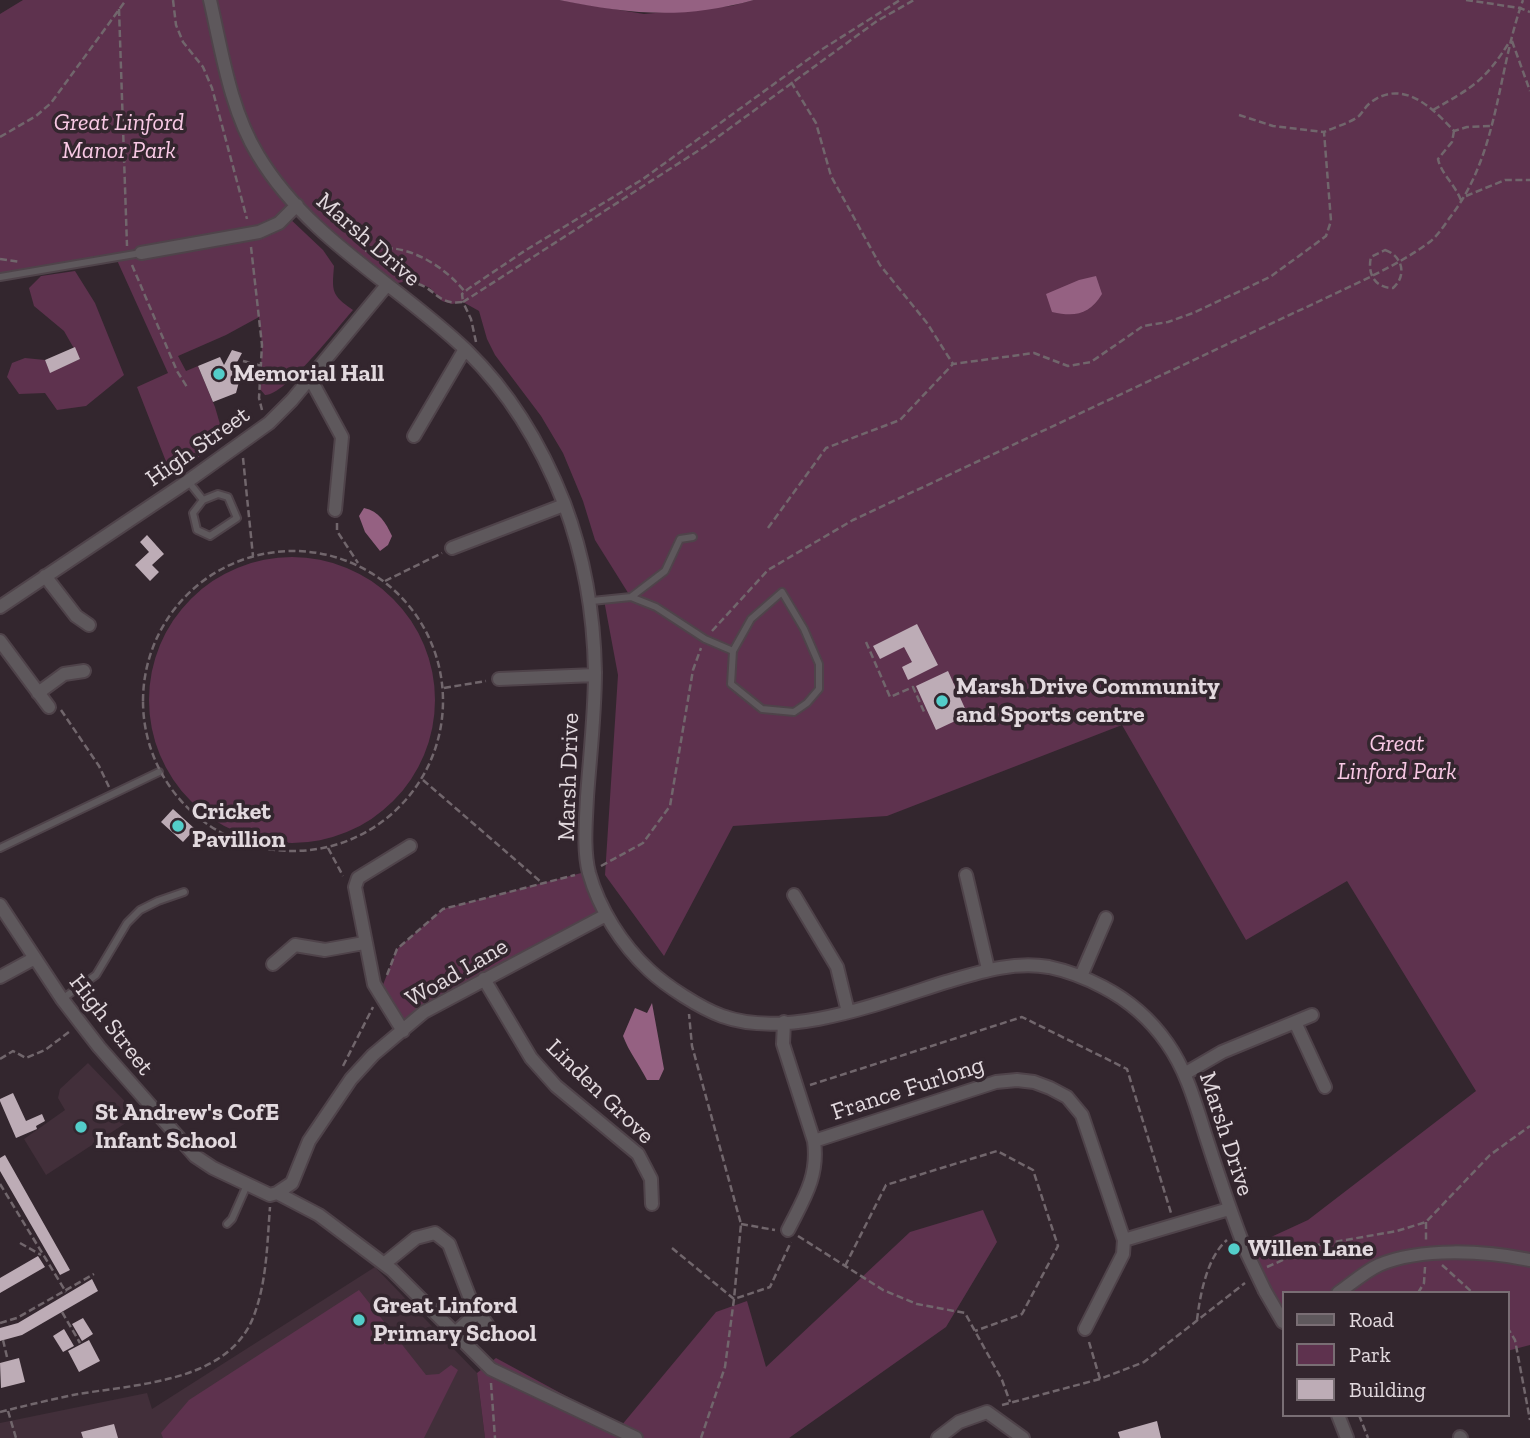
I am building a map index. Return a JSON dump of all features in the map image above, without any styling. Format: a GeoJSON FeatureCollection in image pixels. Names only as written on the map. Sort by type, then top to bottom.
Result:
{"type":"FeatureCollection","features":[{"type":"Feature","properties":{"kind":"street","name":"Marsh Drive"},"geometry":{"type":"LineString","coordinates":[[210,0],[235,105],[257,154],[327,238],[469,353],[494,380],[524,421],[544,455],[581,553],[592,601],[595,675],[585,828],[589,871],[607,915],[625,944],[650,971],[687,997],[722,1016],[755,1023],[816,1020],[988,969],[1018,965],[1047,967],[1081,976],[1126,1000],[1164,1038],[1186,1073],[1229,1209],[1265,1291],[1282,1320]]}},
{"type":"Feature","properties":{"kind":"street"},"geometry":{"type":"LineString","coordinates":[[141,253],[250,234],[279,223],[297,205]]}},
{"type":"Feature","properties":{"kind":"street","name":"High Street"},"geometry":{"type":"LineString","coordinates":[[0,607],[188,481],[269,422],[292,400],[387,285]]}},
{"type":"Feature","properties":{"kind":"street"},"geometry":{"type":"LineString","coordinates":[[414,436],[469,353]]}},
{"type":"Feature","properties":{"kind":"street"},"geometry":{"type":"LineString","coordinates":[[310,377],[342,437],[335,510]]}},
{"type":"Feature","properties":{"kind":"street"},"geometry":{"type":"LineString","coordinates":[[452,548],[564,505]]}},
{"type":"Feature","properties":{"kind":"street"},"geometry":{"type":"LineString","coordinates":[[45,576],[76,616],[89,625]]}},
{"type":"Feature","properties":{"kind":"street"},"geometry":{"type":"LineString","coordinates":[[0,641],[50,707]]}},
{"type":"Feature","properties":{"kind":"street"},"geometry":{"type":"LineString","coordinates":[[38,693],[64,674],[83,671]]}},
{"type":"Feature","properties":{"kind":"street"},"geometry":{"type":"LineString","coordinates":[[499,679],[595,675]]}},
{"type":"Feature","properties":{"kind":"street"},"geometry":{"type":"LineString","coordinates":[[403,1031],[374,984],[355,887],[358,878],[410,846]]}},
{"type":"Feature","properties":{"kind":"street"},"geometry":{"type":"LineString","coordinates":[[967,875],[988,969]]}},
{"type":"Feature","properties":{"kind":"street"},"geometry":{"type":"LineString","coordinates":[[794,895],[837,967],[848,1012]]}},
{"type":"Feature","properties":{"kind":"street","name":"High Street"},"geometry":{"type":"LineString","coordinates":[[0,905],[62,999],[99,1047],[195,1156],[247,1185],[319,1215],[384,1264],[491,1369],[636,1438]]}},
{"type":"Feature","properties":{"kind":"street","name":"Woad Lane"},"geometry":{"type":"LineString","coordinates":[[274,1194],[292,1183],[310,1142],[330,1108],[373,1055],[424,1013],[607,915]]}},
{"type":"Feature","properties":{"kind":"street"},"geometry":{"type":"LineString","coordinates":[[1081,976],[1106,918]]}},
{"type":"Feature","properties":{"kind":"street"},"geometry":{"type":"LineString","coordinates":[[273,964],[295,945],[325,950],[364,943]]}},
{"type":"Feature","properties":{"kind":"street"},"geometry":{"type":"LineString","coordinates":[[0,977],[35,958]]}},
{"type":"Feature","properties":{"kind":"street","name":"Linden Grove"},"geometry":{"type":"LineString","coordinates":[[484,979],[531,1058],[556,1086],[638,1154],[651,1179],[652,1204]]}},
{"type":"Feature","properties":{"kind":"street"},"geometry":{"type":"LineString","coordinates":[[1186,1073],[1222,1052],[1312,1015]]}},
{"type":"Feature","properties":{"kind":"street"},"geometry":{"type":"LineString","coordinates":[[1295,1022],[1325,1087]]}},
{"type":"Feature","properties":{"kind":"street","name":"France Furlong"},"geometry":{"type":"LineString","coordinates":[[784,1023],[783,1044],[814,1141],[816,1158],[813,1179],[788,1230]]}},
{"type":"Feature","properties":{"kind":"street","name":"France Furlong"},"geometry":{"type":"LineString","coordinates":[[814,1141],[996,1082],[1034,1082],[1068,1097],[1083,1115],[1124,1240]]}},
{"type":"Feature","properties":{"kind":"street"},"geometry":{"type":"LineString","coordinates":[[1085,1329],[1122,1254],[1124,1240],[1229,1209]]}},
{"type":"Feature","properties":{"kind":"street"},"geometry":{"type":"LineString","coordinates":[[384,1264],[416,1238],[435,1233],[449,1244],[471,1301],[495,1336]]}},
{"type":"Feature","properties":{"kind":"street"},"geometry":{"type":"LineString","coordinates":[[1341,1291],[1377,1266],[1397,1259],[1429,1254],[1530,1260]]}},
{"type":"Feature","properties":{"kind":"street"},"geometry":{"type":"LineString","coordinates":[[454,1334],[478,1312]]}},
{"type":"Feature","properties":{"kind":"street"},"geometry":{"type":"LineString","coordinates":[[938,1438],[960,1422],[988,1412],[1023,1438]]}},
{"type":"Feature","properties":{"kind":"street"},"geometry":{"type":"LineString","coordinates":[[1339,1417],[1347,1438]]}},
{"type":"Feature","properties":{"kind":"lane"},"geometry":{"type":"LineString","coordinates":[[0,277],[141,253]]}},
{"type":"Feature","properties":{"kind":"lane"},"geometry":{"type":"LineString","coordinates":[[188,481],[203,500]]}},
{"type":"Feature","properties":{"kind":"lane"},"geometry":{"type":"LineString","coordinates":[[218,494],[229,497],[237,518],[210,536],[198,530],[194,513],[203,500],[218,494]]}},
{"type":"Feature","properties":{"kind":"lane"},"geometry":{"type":"LineString","coordinates":[[631,597],[665,571],[680,539],[693,537]]}},
{"type":"Feature","properties":{"kind":"lane"},"geometry":{"type":"LineString","coordinates":[[782,592],[804,629],[819,664],[819,688],[807,703],[794,712],[762,709],[731,684],[733,651],[751,619],[782,592]]}},
{"type":"Feature","properties":{"kind":"lane"},"geometry":{"type":"LineString","coordinates":[[592,601],[631,597],[656,607],[705,639],[733,651]]}},
{"type":"Feature","properties":{"kind":"lane"},"geometry":{"type":"LineString","coordinates":[[0,848],[159,772]]}},
{"type":"Feature","properties":{"kind":"lane"},"geometry":{"type":"LineString","coordinates":[[62,999],[96,975],[127,923],[140,911],[184,892]]}},
{"type":"Feature","properties":{"kind":"lane"},"geometry":{"type":"LineString","coordinates":[[227,1224],[232,1219],[247,1185]]}},
{"type":"Feature","properties":{"kind":"path"},"geometry":{"type":"LineString","coordinates":[[0,137],[36,116],[51,103],[126,0]]}},
{"type":"Feature","properties":{"kind":"path"},"geometry":{"type":"LineString","coordinates":[[173,0],[176,24],[183,42],[203,67],[212,88],[250,234],[262,345],[261,408],[269,422]]}},
{"type":"Feature","properties":{"kind":"path"},"geometry":{"type":"LineString","coordinates":[[469,353],[476,347],[476,334],[463,302],[462,295],[465,292],[526,250],[643,179],[821,50],[900,0]]}},
{"type":"Feature","properties":{"kind":"path"},"geometry":{"type":"LineString","coordinates":[[387,285],[418,283],[430,288],[442,301],[452,304],[463,302],[649,184],[877,21],[914,0]]}},
{"type":"Feature","properties":{"kind":"path"},"geometry":{"type":"LineString","coordinates":[[1466,0],[1530,12]]}},
{"type":"Feature","properties":{"kind":"path"},"geometry":{"type":"LineString","coordinates":[[342,1069],[379,995],[397,949],[443,909],[589,871],[643,843],[670,807],[693,670],[705,639],[768,570],[853,520],[1372,276],[1434,239],[1466,196],[1492,126],[1511,38],[1523,0]]}},
{"type":"Feature","properties":{"kind":"path"},"geometry":{"type":"LineString","coordinates":[[119,9],[128,255],[177,371],[187,387]]}},
{"type":"Feature","properties":{"kind":"path"},"geometry":{"type":"LineString","coordinates":[[1511,38],[1530,91]]}},
{"type":"Feature","properties":{"kind":"path"},"geometry":{"type":"LineString","coordinates":[[1433,110],[1473,88],[1488,73],[1511,38]]}},
{"type":"Feature","properties":{"kind":"path"},"geometry":{"type":"LineString","coordinates":[[791,82],[816,123],[831,176],[880,265],[927,323],[953,364]]}},
{"type":"Feature","properties":{"kind":"path"},"geometry":{"type":"LineString","coordinates":[[1240,115],[1273,126],[1324,132],[1358,117],[1369,104],[1390,94],[1413,97],[1433,110],[1454,131]]}},
{"type":"Feature","properties":{"kind":"path"},"geometry":{"type":"LineString","coordinates":[[1454,131],[1467,127],[1492,126]]}},
{"type":"Feature","properties":{"kind":"path"},"geometry":{"type":"LineString","coordinates":[[1454,131],[1452,142],[1438,159],[1462,202]]}},
{"type":"Feature","properties":{"kind":"path"},"geometry":{"type":"LineString","coordinates":[[768,528],[825,448],[900,420],[953,364],[1034,353],[1068,366],[1091,362],[1143,326],[1168,322],[1193,313],[1270,276],[1326,236],[1331,221],[1324,132]]}},
{"type":"Feature","properties":{"kind":"path"},"geometry":{"type":"LineString","coordinates":[[1466,196],[1505,180],[1530,180]]}},
{"type":"Feature","properties":{"kind":"path"},"geometry":{"type":"LineString","coordinates":[[354,259],[364,251],[376,247],[399,249],[444,271],[465,292]]}},
{"type":"Feature","properties":{"kind":"path"},"geometry":{"type":"LineString","coordinates":[[1385,250],[1391,252],[1399,262],[1402,278],[1393,288],[1382,288],[1372,276],[1369,263],[1374,253],[1385,250]]}},
{"type":"Feature","properties":{"kind":"path"},"geometry":{"type":"LineString","coordinates":[[243,360],[262,366]]}},
{"type":"Feature","properties":{"kind":"path"},"geometry":{"type":"LineString","coordinates":[[241,443],[253,556]]}},
{"type":"Feature","properties":{"kind":"path"},"geometry":{"type":"LineString","coordinates":[[335,510],[337,531],[359,565]]}},
{"type":"Feature","properties":{"kind":"path"},"geometry":{"type":"LineString","coordinates":[[385,581],[452,548]]}},
{"type":"Feature","properties":{"kind":"path"},"geometry":{"type":"LineString","coordinates":[[289,550],[325,553],[359,565],[385,581],[415,610],[435,647],[444,688],[441,736],[422,780],[398,811],[365,834],[328,848],[279,852],[231,839],[189,811],[159,772],[145,729],[143,696],[143,685],[154,642],[178,604],[203,581],[212,574],[253,556],[289,550]]}},
{"type":"Feature","properties":{"kind":"path"},"geometry":{"type":"LineString","coordinates":[[866,642],[890,697],[913,687],[925,714]]}},
{"type":"Feature","properties":{"kind":"path"},"geometry":{"type":"LineString","coordinates":[[444,688],[499,679]]}},
{"type":"Feature","properties":{"kind":"path"},"geometry":{"type":"LineString","coordinates":[[50,707],[58,705],[99,766],[112,794]]}},
{"type":"Feature","properties":{"kind":"path"},"geometry":{"type":"LineString","coordinates":[[422,780],[541,882]]}},
{"type":"Feature","properties":{"kind":"path"},"geometry":{"type":"LineString","coordinates":[[687,997],[692,1046],[741,1224],[725,1367],[701,1438]]}},
{"type":"Feature","properties":{"kind":"path"},"geometry":{"type":"LineString","coordinates":[[0,1059],[13,1051],[26,1058],[45,1050],[81,1023]]}},
{"type":"Feature","properties":{"kind":"path"},"geometry":{"type":"LineString","coordinates":[[1263,1270],[1273,1263],[1317,1245],[1397,1231],[1426,1222],[1490,1156],[1530,1126]]}},
{"type":"Feature","properties":{"kind":"path"},"geometry":{"type":"LineString","coordinates":[[845,1266],[886,1185],[997,1151],[1033,1170],[1058,1246],[1022,1314],[975,1331]]}},
{"type":"Feature","properties":{"kind":"path"},"geometry":{"type":"LineString","coordinates":[[0,1184],[66,1292]]}},
{"type":"Feature","properties":{"kind":"path"},"geometry":{"type":"LineString","coordinates":[[0,1412],[72,1395],[171,1380],[216,1360],[237,1342],[252,1321],[267,1264],[274,1194]]}},
{"type":"Feature","properties":{"kind":"path"},"geometry":{"type":"LineString","coordinates":[[1419,1291],[1424,1283],[1429,1254],[1426,1222]]}},
{"type":"Feature","properties":{"kind":"path"},"geometry":{"type":"LineString","coordinates":[[741,1224],[788,1230]]}},
{"type":"Feature","properties":{"kind":"path"},"geometry":{"type":"LineString","coordinates":[[1197,1320],[1200,1291],[1219,1247],[1238,1232]]}},
{"type":"Feature","properties":{"kind":"path"},"geometry":{"type":"LineString","coordinates":[[734,1298],[769,1287],[795,1234],[883,1290],[917,1304],[965,1312],[1002,1380],[1010,1402]]}},
{"type":"Feature","properties":{"kind":"path"},"geometry":{"type":"LineString","coordinates":[[20,1243],[44,1256]]}},
{"type":"Feature","properties":{"kind":"path"},"geometry":{"type":"LineString","coordinates":[[672,1248],[734,1298]]}},
{"type":"Feature","properties":{"kind":"path"},"geometry":{"type":"LineString","coordinates":[[1429,1254],[1472,1291]]}},
{"type":"Feature","properties":{"kind":"path"},"geometry":{"type":"LineString","coordinates":[[0,1326],[54,1300],[94,1274]]}},
{"type":"Feature","properties":{"kind":"path"},"geometry":{"type":"LineString","coordinates":[[988,1412],[1010,1402],[1100,1379],[1144,1362],[1253,1277]]}},
{"type":"Feature","properties":{"kind":"path"},"geometry":{"type":"LineString","coordinates":[[62,1312],[79,1343]]}},
{"type":"Feature","properties":{"kind":"path"},"geometry":{"type":"LineString","coordinates":[[1085,1329],[1100,1379]]}},
{"type":"Feature","properties":{"kind":"path"},"geometry":{"type":"LineString","coordinates":[[1509,1330],[1516,1340],[1530,1420]]}},
{"type":"Feature","properties":{"kind":"path"},"geometry":{"type":"LineString","coordinates":[[3,1340],[7,1357]]}},
{"type":"Feature","properties":{"kind":"path"},"geometry":{"type":"LineString","coordinates":[[491,1369],[495,1438]]}},
{"type":"Feature","properties":{"kind":"path"},"geometry":{"type":"LineString","coordinates":[[8,1410],[16,1438]]}},
{"type":"Feature","properties":{"kind":"path"},"geometry":{"type":"LineString","coordinates":[[1360,1417],[1368,1438]]}},
{"type":"Feature","properties":{"kind":"shaded area"},"geometry":{"type":"Polygon","coordinates":[[[559,0],[754,0],[703,10],[656,13],[610,9],[559,0]]]}},
{"type":"Feature","properties":{"kind":"shaded area"},"geometry":{"type":"Polygon","coordinates":[[[1096,276],[1102,294],[1092,306],[1075,314],[1052,312],[1046,294],[1096,276]]]}},
{"type":"Feature","properties":{"kind":"shaded area"},"geometry":{"type":"Polygon","coordinates":[[[364,508],[381,518],[392,536],[388,545],[380,551],[365,532],[359,516],[364,508]]]}},
{"type":"Feature","properties":{"kind":"shaded area"},"geometry":{"type":"Polygon","coordinates":[[[652,1003],[664,1069],[659,1080],[647,1080],[623,1036],[635,1008],[647,1013],[652,1003]]]}},
{"type":"Feature","properties":{"kind":"shaded area","name":"St Andrew's CofE Infant School"},"geometry":{"type":"Polygon","coordinates":[[[88,1063],[138,1115],[46,1175],[24,1139],[65,1110],[58,1098],[60,1089],[88,1063]]]}},
{"type":"Feature","properties":{"kind":"shaded area","name":"Great Linford Primary School"},"geometry":{"type":"Polygon","coordinates":[[[375,1267],[477,1373],[485,1438],[0,1438],[0,1423],[147,1393],[152,1409],[375,1267]]]}},
{"type":"Feature","properties":{"kind":"green space"},"geometry":{"type":"Polygon","coordinates":[[[23,0],[559,0],[644,14],[731,6],[754,0],[1530,0],[1530,1345],[1509,1350],[1509,1291],[1282,1291],[1282,1320],[1245,1249],[1308,1220],[1476,1091],[1347,881],[1246,940],[1122,725],[887,816],[733,826],[664,956],[605,875],[618,675],[604,600],[630,596],[595,540],[583,501],[563,453],[541,416],[495,355],[479,311],[463,302],[452,304],[442,301],[430,288],[419,283],[387,285],[297,206],[287,216],[323,250],[334,266],[333,281],[337,296],[353,310],[298,373],[285,385],[265,395],[260,389],[262,345],[259,317],[178,356],[186,371],[198,366],[224,438],[172,477],[137,387],[168,373],[116,258],[0,278],[0,14],[23,0]]]}},
{"type":"Feature","properties":{"kind":"green space"},"geometry":{"type":"Polygon","coordinates":[[[75,271],[95,303],[124,375],[86,406],[57,410],[45,393],[19,394],[7,377],[12,363],[25,358],[45,360],[50,372],[80,359],[64,331],[34,306],[29,288],[41,276],[75,271]]]}},
{"type":"Feature","properties":{"kind":"green space"},"geometry":{"type":"Polygon","coordinates":[[[278,557],[306,557],[334,563],[360,574],[383,589],[403,609],[418,632],[429,658],[435,700],[433,728],[418,768],[403,791],[383,811],[360,826],[334,837],[306,843],[278,843],[250,837],[224,826],[201,811],[181,791],[166,768],[155,742],[149,714],[149,686],[155,658],[166,632],[181,609],[201,589],[224,574],[250,563],[278,557]]]}},
{"type":"Feature","properties":{"kind":"green space"},"geometry":{"type":"Polygon","coordinates":[[[589,871],[606,915],[403,1031],[379,995],[397,949],[443,909],[589,871]]]}},
{"type":"Feature","properties":{"kind":"green space"},"geometry":{"type":"Polygon","coordinates":[[[983,1210],[997,1242],[946,1327],[789,1438],[485,1438],[477,1373],[496,1358],[621,1426],[716,1312],[747,1301],[766,1367],[910,1232],[983,1210]]]}},
{"type":"Feature","properties":{"kind":"green space","name":"Great Linford Primary School"},"geometry":{"type":"Polygon","coordinates":[[[359,1290],[426,1375],[439,1374],[451,1365],[458,1370],[424,1438],[163,1438],[161,1433],[189,1400],[359,1290]]]}},
{"type":"Feature","properties":{"kind":"building"},"geometry":{"type":"Polygon","coordinates":[[[75,347],[80,359],[50,373],[45,360],[75,347]]]}},
{"type":"Feature","properties":{"kind":"building","name":"Memorial Hall"},"geometry":{"type":"Polygon","coordinates":[[[232,350],[242,353],[235,366],[239,382],[236,393],[213,402],[198,366],[220,357],[224,365],[232,350]]]}},
{"type":"Feature","properties":{"kind":"building"},"geometry":{"type":"Polygon","coordinates":[[[147,535],[164,554],[152,565],[159,572],[150,581],[135,565],[149,552],[140,542],[147,535]]]}},
{"type":"Feature","properties":{"kind":"building","name":"Marsh Drive Community and Sports centre"},"geometry":{"type":"Polygon","coordinates":[[[917,624],[938,665],[908,680],[902,667],[912,662],[904,647],[880,659],[873,646],[917,624]]]}},
{"type":"Feature","properties":{"kind":"building","name":"Marsh Drive Community and Sports centre"},"geometry":{"type":"Polygon","coordinates":[[[948,671],[968,715],[936,730],[916,686],[948,671]]]}},
{"type":"Feature","properties":{"kind":"building","name":"Cricket Pavillion"},"geometry":{"type":"Polygon","coordinates":[[[173,809],[195,829],[183,842],[161,822],[173,809]]]}},
{"type":"Feature","properties":{"kind":"building"},"geometry":{"type":"Polygon","coordinates":[[[13,1093],[26,1121],[42,1114],[45,1121],[36,1126],[37,1129],[16,1138],[0,1101],[13,1093]]]}},
{"type":"Feature","properties":{"kind":"building"},"geometry":{"type":"Polygon","coordinates":[[[5,1155],[70,1270],[60,1275],[0,1171],[0,1158],[5,1155]]]}},
{"type":"Feature","properties":{"kind":"building"},"geometry":{"type":"Polygon","coordinates":[[[38,1256],[45,1267],[0,1293],[0,1278],[38,1256]]]}},
{"type":"Feature","properties":{"kind":"building"},"geometry":{"type":"Polygon","coordinates":[[[92,1279],[98,1291],[22,1335],[0,1341],[0,1328],[18,1323],[92,1279]]]}},
{"type":"Feature","properties":{"kind":"building"},"geometry":{"type":"Polygon","coordinates":[[[83,1318],[93,1334],[82,1341],[72,1324],[83,1318]]]}},
{"type":"Feature","properties":{"kind":"building"},"geometry":{"type":"Polygon","coordinates":[[[64,1329],[74,1346],[63,1352],[53,1336],[64,1329]]]}},
{"type":"Feature","properties":{"kind":"building"},"geometry":{"type":"Polygon","coordinates":[[[89,1340],[100,1361],[79,1372],[68,1351],[89,1340]]]}},
{"type":"Feature","properties":{"kind":"building"},"geometry":{"type":"Polygon","coordinates":[[[19,1358],[25,1382],[1,1388],[0,1363],[19,1358]]]}},
{"type":"Feature","properties":{"kind":"building"},"geometry":{"type":"Polygon","coordinates":[[[1157,1421],[1161,1438],[1120,1438],[1118,1432],[1157,1421]]]}},
{"type":"Feature","properties":{"kind":"building"},"geometry":{"type":"Polygon","coordinates":[[[114,1424],[118,1438],[83,1438],[81,1432],[114,1424]]]}},
{"type":"Feature","properties":{"kind":"place","name":"Memorial Hall"},"geometry":{"type":"Point","coordinates":[219,374]}},
{"type":"Feature","properties":{"kind":"place","name":"Marsh Drive Community and Sports centre"},"geometry":{"type":"Point","coordinates":[942,701]}},
{"type":"Feature","properties":{"kind":"place","name":"Cricket Pavillion"},"geometry":{"type":"Point","coordinates":[178,826]}},
{"type":"Feature","properties":{"kind":"place","name":"St Andrew's CofE Infant School"},"geometry":{"type":"Point","coordinates":[81,1127]}},
{"type":"Feature","properties":{"kind":"place","name":"Willen Lane"},"geometry":{"type":"Point","coordinates":[1234,1249]}},
{"type":"Feature","properties":{"kind":"place","name":"Great Linford Primary School"},"geometry":{"type":"Point","coordinates":[359,1320]}},
{"type":"Feature","properties":{"kind":"park label","name":"Great Linford Manor Park"},"geometry":{"type":"Point","coordinates":[119,137]}},
{"type":"Feature","properties":{"kind":"park label","name":"Great Linford Park"},"geometry":{"type":"Point","coordinates":[1397,758]}}]}
